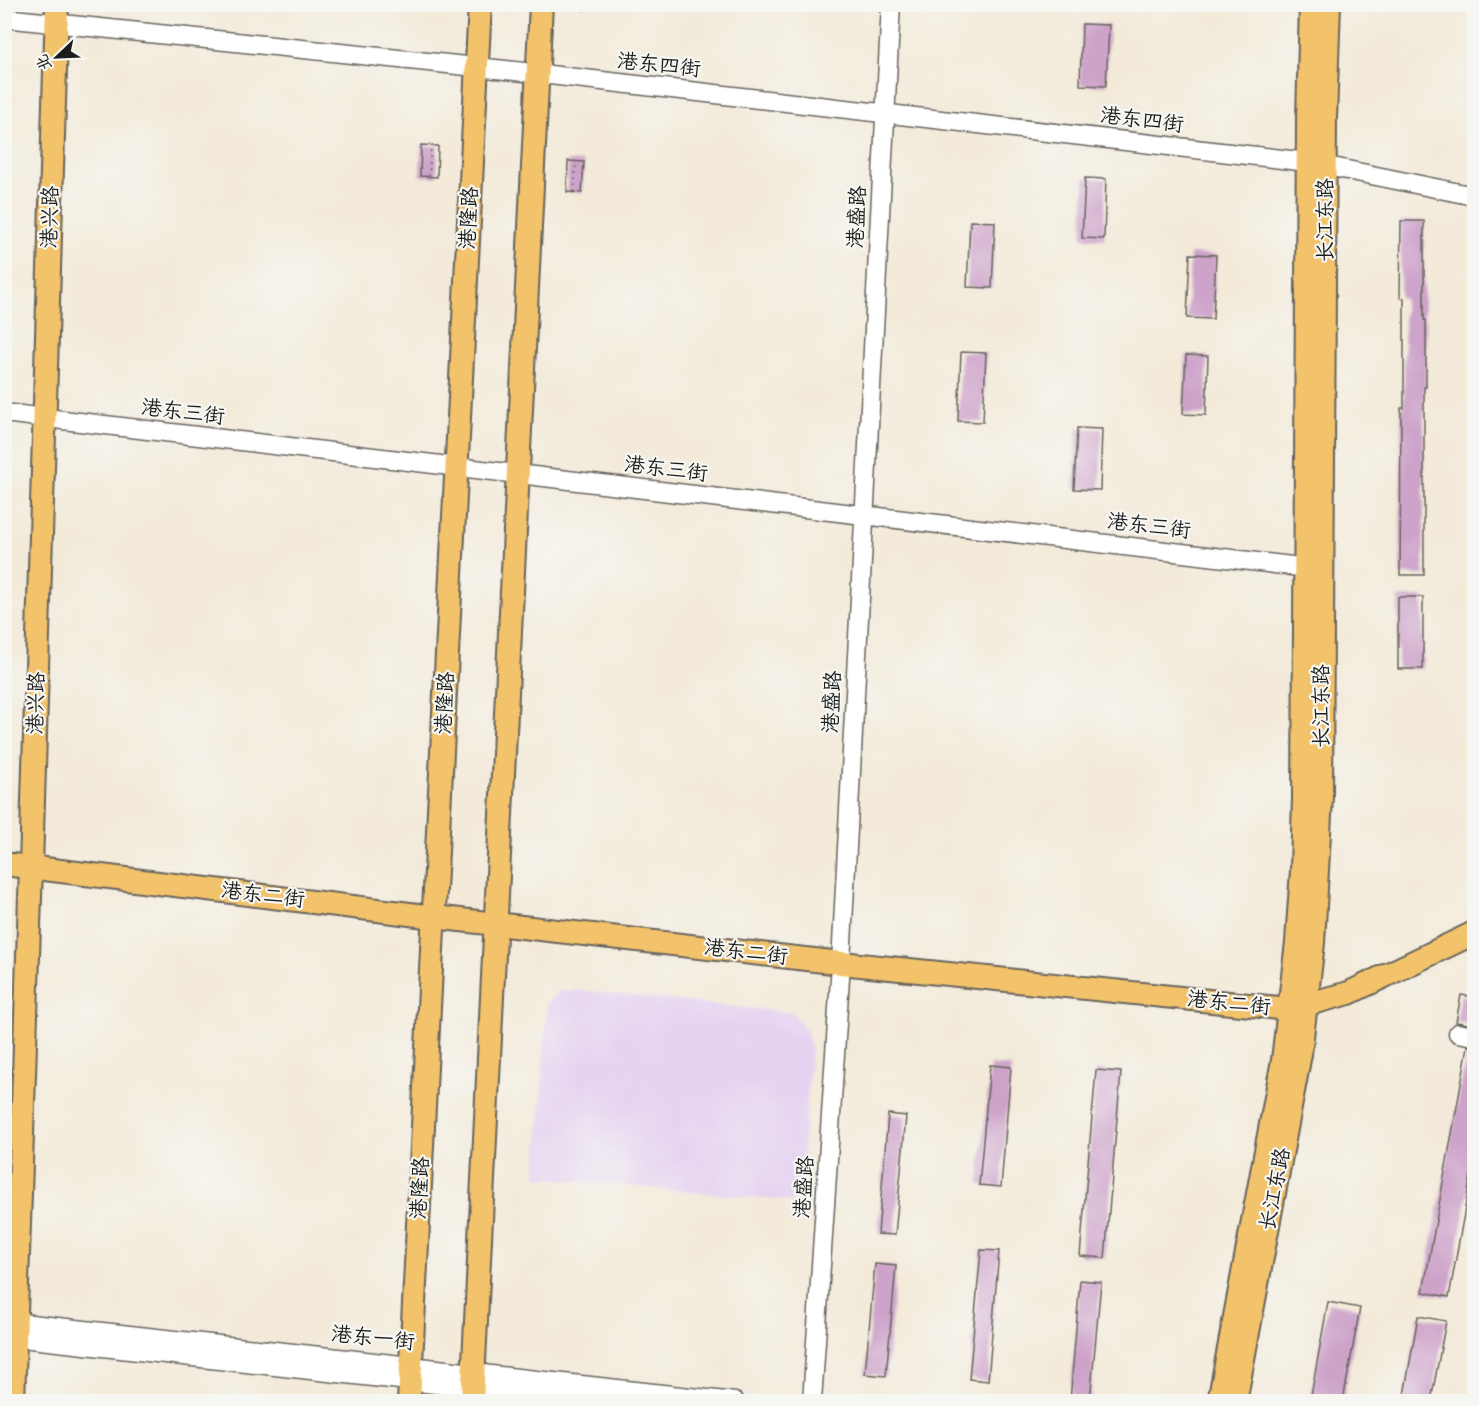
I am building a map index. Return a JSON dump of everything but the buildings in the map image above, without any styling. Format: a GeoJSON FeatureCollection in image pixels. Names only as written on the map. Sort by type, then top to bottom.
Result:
{"type":"FeatureCollection","features":[{"type":"Feature","properties":{"kind":"main road","name":"港隆路"},"geometry":{"type":"LineString","coordinates":[[410,1382],[480,4]]}},
{"type":"Feature","properties":{"kind":"main road"},"geometry":{"type":"LineString","coordinates":[[473,1387],[541,4]]}},
{"type":"Feature","properties":{"kind":"main road","name":"长江东路"},"geometry":{"type":"LineString","coordinates":[[1235,1401],[1300,1054],[1297,942],[1314,568],[1316,163],[1311,4]]}},
{"type":"Feature","properties":{"kind":"main road","name":"长江东路"},"geometry":{"type":"LineString","coordinates":[[1316,163],[1329,4]]}},
{"type":"Feature","properties":{"kind":"main road","name":"港兴路"},"geometry":{"type":"LineString","coordinates":[[13,1401],[10,1329],[31,867],[56,14]]}},
{"type":"Feature","properties":{"kind":"main road","name":"港东二街"},"geometry":{"type":"LineString","coordinates":[[4,864],[434,917],[841,963],[1297,1007],[1349,993],[1474,933]]}},
{"type":"Feature","properties":{"kind":"main road","name":"长江东路"},"geometry":{"type":"LineString","coordinates":[[1219,1401],[1281,1072],[1297,1007]]}},
{"type":"Feature","properties":{"kind":"street","name":"港盛路"},"geometry":{"type":"LineString","coordinates":[[812,1401],[841,963],[891,4]]}},
{"type":"Feature","properties":{"kind":"street","name":"港东四街"},"geometry":{"type":"LineString","coordinates":[[4,18],[56,14],[477,67],[1316,163],[1474,196]]}},
{"type":"Feature","properties":{"kind":"street","name":"港东三街"},"geometry":{"type":"LineString","coordinates":[[4,413],[1314,568]]}},
{"type":"Feature","properties":{"kind":"street","name":"港东一街"},"geometry":{"type":"LineString","coordinates":[[10,1329],[410,1382],[735,1401]]}},
{"type":"Feature","properties":{"kind":"street","name":"港东一街"},"geometry":{"type":"LineString","coordinates":[[473,1387],[597,1401]]}},
{"type":"Feature","properties":{"kind":"path"},"geometry":{"type":"LineString","coordinates":[[584,11],[585,4]]}},
{"type":"Feature","properties":{"kind":"path"},"geometry":{"type":"LineString","coordinates":[[429,176],[431,145]]}},
{"type":"Feature","properties":{"kind":"path"},"geometry":{"type":"LineString","coordinates":[[574,192],[576,161]]}},
{"type":"Feature","properties":{"kind":"shaded area"},"geometry":{"type":"Polygon","coordinates":[[[573,990],[793,1013],[807,1033],[811,1049],[799,1202],[536,1177],[547,1003],[558,992],[573,990]]]}}]}
